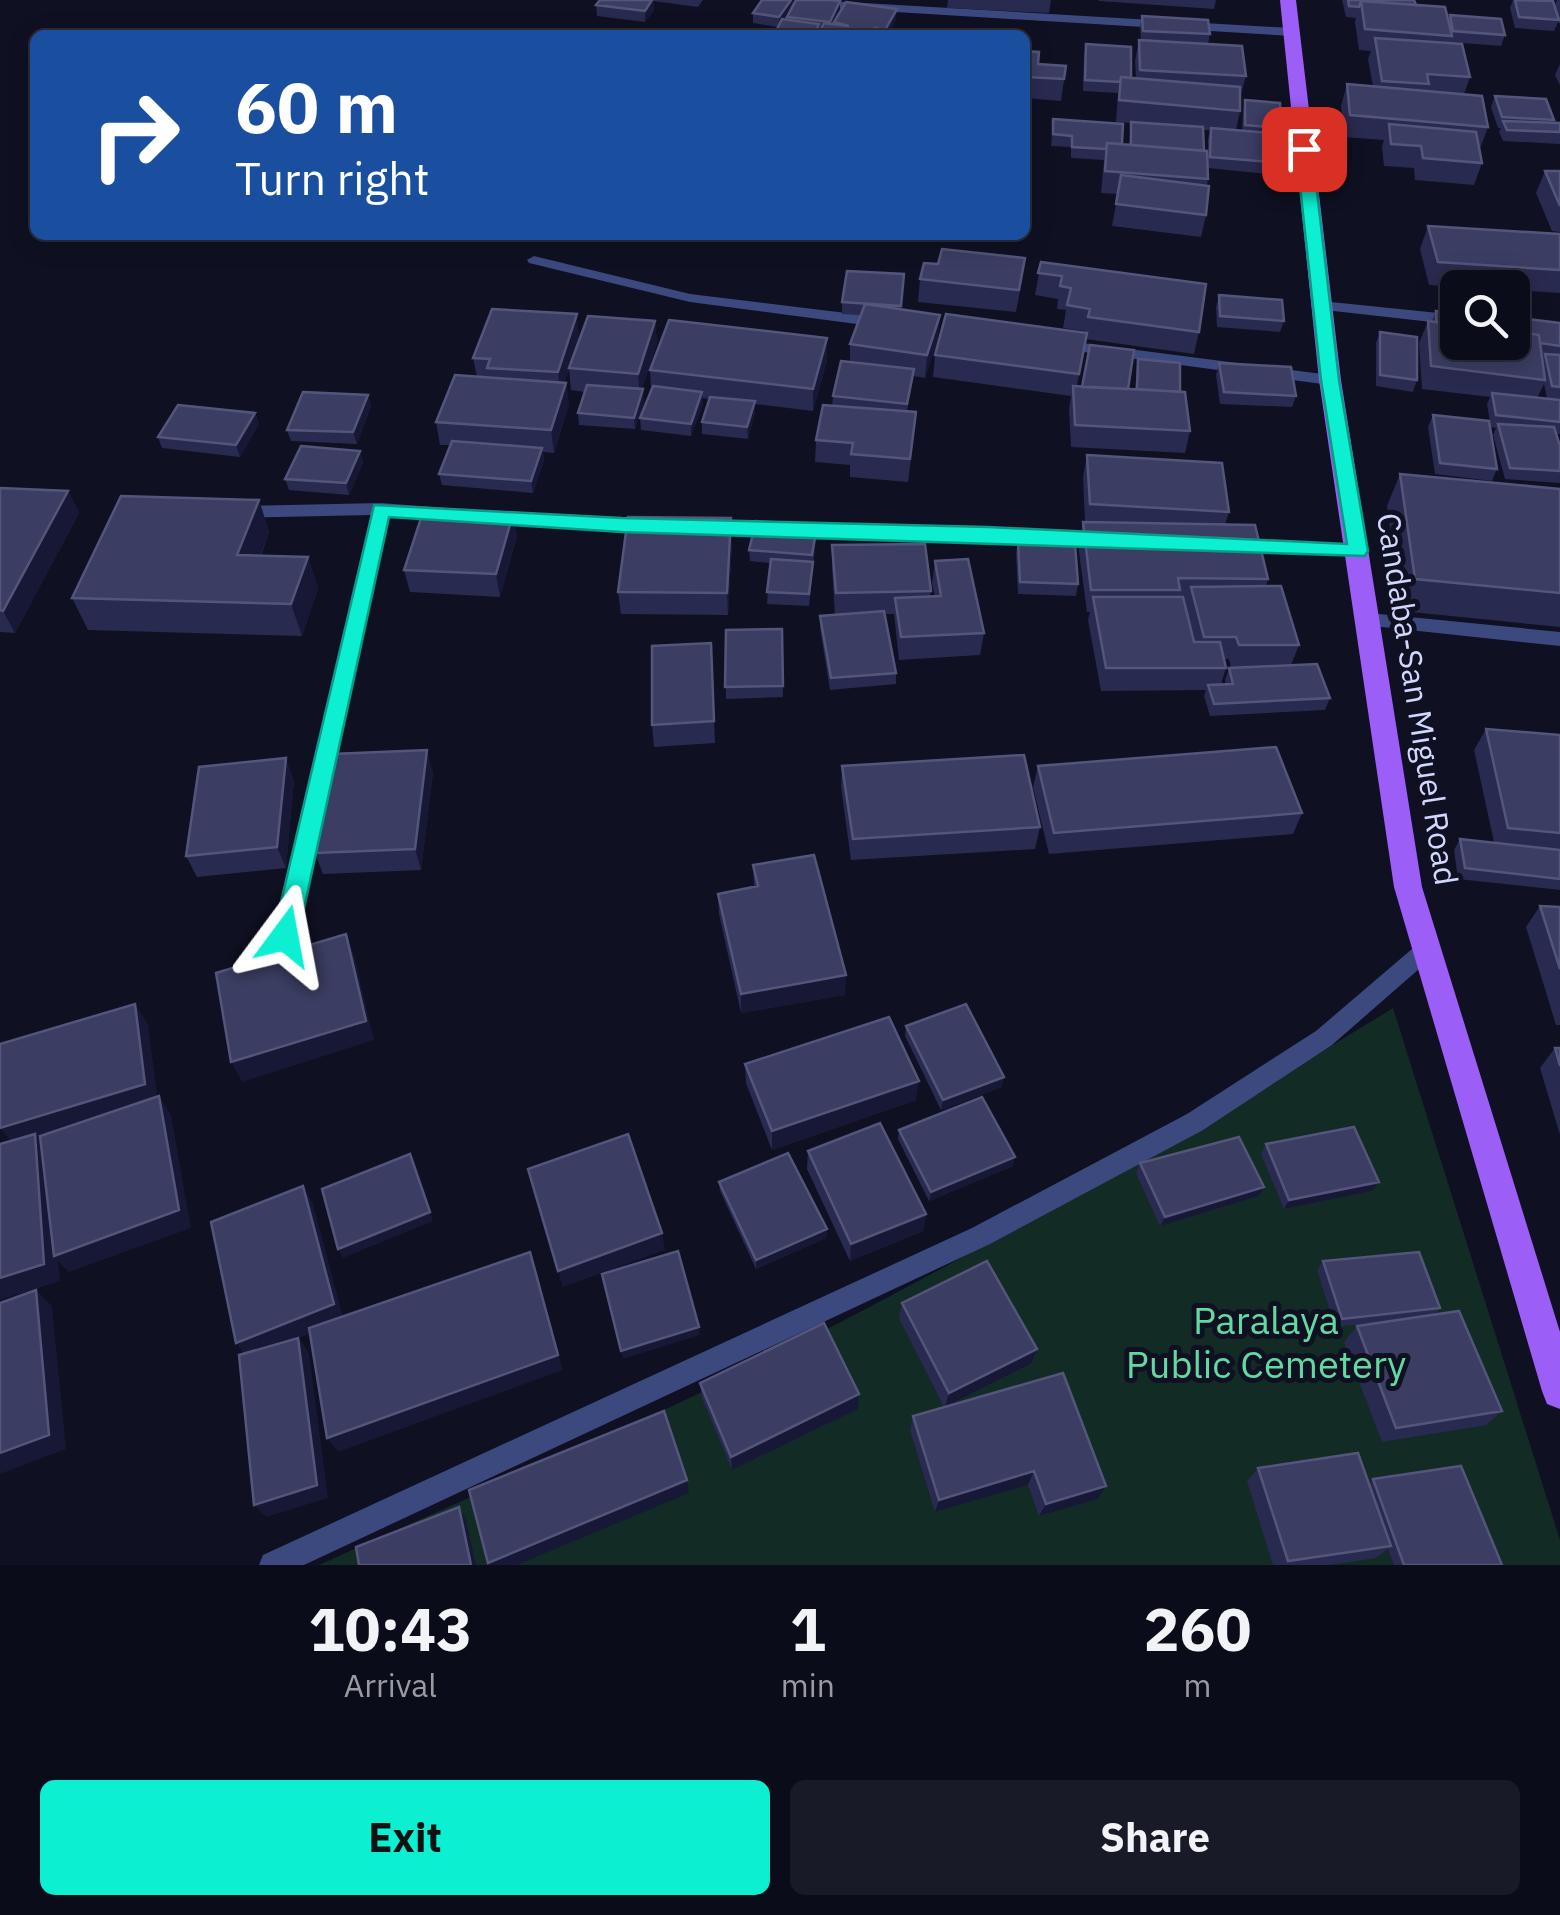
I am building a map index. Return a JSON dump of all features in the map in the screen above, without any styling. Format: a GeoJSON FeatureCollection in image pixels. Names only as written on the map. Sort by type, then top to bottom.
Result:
{"type":"FeatureCollection","features":[{"type":"Feature","properties":{"kind":"main road","name":"Candaba-San Miguel Road"},"geometry":{"type":"LineString","coordinates":[[1288,0],[1330,380],[1408,887],[1560,1392]]}},
{"type":"Feature","properties":{"kind":"street"},"geometry":{"type":"LineString","coordinates":[[807,3],[1291,32]]}},
{"type":"Feature","properties":{"kind":"street"},"geometry":{"type":"LineString","coordinates":[[534,260],[690,298],[903,326]]}},
{"type":"Feature","properties":{"kind":"street"},"geometry":{"type":"LineString","coordinates":[[1321,306],[1440,318]]}},
{"type":"Feature","properties":{"kind":"street"},"geometry":{"type":"LineString","coordinates":[[1039,343],[1330,380]]}},
{"type":"Feature","properties":{"kind":"street"},"geometry":{"type":"LineString","coordinates":[[212,512],[381,510],[622,525],[1125,540]]}},
{"type":"Feature","properties":{"kind":"street"},"geometry":{"type":"LineString","coordinates":[[285,936],[381,510]]}},
{"type":"Feature","properties":{"kind":"street"},"geometry":{"type":"LineString","coordinates":[[1222,545],[1358,551]]}},
{"type":"Feature","properties":{"kind":"street"},"geometry":{"type":"LineString","coordinates":[[1369,620],[1560,639]]}},
{"type":"Feature","properties":{"kind":"street"},"geometry":{"type":"LineString","coordinates":[[273,1565],[981,1236],[1080,1184],[1194,1122],[1324,1038],[1427,949]]}},
{"type":"Feature","properties":{"kind":"green space","name":"Paralaya Public Cemetery"},"geometry":{"type":"Polygon","coordinates":[[[1393,1008],[1560,1540],[1560,1565],[319,1565],[646,1419],[835,1325],[1157,1149],[1393,1008]]]}},
{"type":"Feature","properties":{"kind":"building"},"geometry":{"type":"Polygon","coordinates":[[[600,0],[652,0],[645,11],[596,5],[600,0]]]}},
{"type":"Feature","properties":{"kind":"building"},"geometry":{"type":"Polygon","coordinates":[[[762,0],[791,0],[779,17],[753,13],[762,0]]]}},
{"type":"Feature","properties":{"kind":"building"},"geometry":{"type":"Polygon","coordinates":[[[796,0],[840,1],[830,22],[787,17],[796,0]]]}},
{"type":"Feature","properties":{"kind":"building"},"geometry":{"type":"Polygon","coordinates":[[[1348,0],[1414,0],[1416,5],[1361,1],[1359,7],[1349,6],[1348,0]]]}},
{"type":"Feature","properties":{"kind":"building"},"geometry":{"type":"Polygon","coordinates":[[[1515,0],[1553,1],[1559,20],[1519,17],[1515,0]]]}},
{"type":"Feature","properties":{"kind":"building"},"geometry":{"type":"Polygon","coordinates":[[[1361,1],[1445,7],[1452,36],[1365,29],[1361,1]]]}},
{"type":"Feature","properties":{"kind":"building"},"geometry":{"type":"Polygon","coordinates":[[[846,2],[897,9],[885,30],[820,30],[824,23],[849,26],[834,22],[846,2]]]}},
{"type":"Feature","properties":{"kind":"building"},"geometry":{"type":"Polygon","coordinates":[[[1450,15],[1501,19],[1505,35],[1453,31],[1450,15]]]}},
{"type":"Feature","properties":{"kind":"building"},"geometry":{"type":"Polygon","coordinates":[[[1142,16],[1208,20],[1210,34],[1143,31],[1142,16]]]}},
{"type":"Feature","properties":{"kind":"building"},"geometry":{"type":"Polygon","coordinates":[[[782,19],[819,24],[816,30],[776,30],[782,19]]]}},
{"type":"Feature","properties":{"kind":"building"},"geometry":{"type":"Polygon","coordinates":[[[1375,38],[1462,44],[1470,77],[1427,74],[1429,84],[1382,81],[1375,38]]]}},
{"type":"Feature","properties":{"kind":"building"},"geometry":{"type":"Polygon","coordinates":[[[1139,40],[1242,46],[1246,76],[1140,70],[1139,40]]]}},
{"type":"Feature","properties":{"kind":"building"},"geometry":{"type":"Polygon","coordinates":[[[1086,44],[1131,47],[1131,78],[1121,77],[1120,82],[1085,80],[1086,44]]]}},
{"type":"Feature","properties":{"kind":"building"},"geometry":{"type":"Polygon","coordinates":[[[1030,51],[1039,52],[1038,64],[1066,66],[1064,79],[1030,77],[1030,51]]]}},
{"type":"Feature","properties":{"kind":"building"},"geometry":{"type":"Polygon","coordinates":[[[1121,77],[1240,87],[1240,111],[1119,100],[1121,77]]]}},
{"type":"Feature","properties":{"kind":"building"},"geometry":{"type":"Polygon","coordinates":[[[1347,84],[1482,96],[1488,127],[1350,115],[1347,84]]]}},
{"type":"Feature","properties":{"kind":"building"},"geometry":{"type":"Polygon","coordinates":[[[1495,96],[1546,99],[1554,120],[1502,117],[1495,96]]]}},
{"type":"Feature","properties":{"kind":"building"},"geometry":{"type":"Polygon","coordinates":[[[1245,100],[1280,103],[1281,128],[1245,125],[1245,100]]]}},
{"type":"Feature","properties":{"kind":"building"},"geometry":{"type":"Polygon","coordinates":[[[1053,119],[1123,124],[1122,144],[1107,143],[1106,149],[1072,147],[1072,136],[1053,134],[1053,119]]]}},
{"type":"Feature","properties":{"kind":"building"},"geometry":{"type":"Polygon","coordinates":[[[1503,121],[1560,123],[1560,132],[1507,130],[1503,121]]]}},
{"type":"Feature","properties":{"kind":"building"},"geometry":{"type":"Polygon","coordinates":[[[1131,122],[1203,127],[1204,151],[1131,145],[1131,122]]]}},
{"type":"Feature","properties":{"kind":"building"},"geometry":{"type":"Polygon","coordinates":[[[1389,124],[1476,132],[1482,163],[1423,158],[1421,146],[1391,144],[1389,124]]]}},
{"type":"Feature","properties":{"kind":"building"},"geometry":{"type":"Polygon","coordinates":[[[1211,128],[1269,133],[1270,162],[1210,157],[1211,128]]]}},
{"type":"Feature","properties":{"kind":"building"},"geometry":{"type":"Polygon","coordinates":[[[1107,143],[1207,151],[1208,179],[1105,171],[1107,143]]]}},
{"type":"Feature","properties":{"kind":"building"},"geometry":{"type":"Polygon","coordinates":[[[1545,171],[1560,171],[1560,206],[1545,171]]]}},
{"type":"Feature","properties":{"kind":"building"},"geometry":{"type":"Polygon","coordinates":[[[1121,175],[1209,186],[1206,215],[1116,204],[1121,175]]]}},
{"type":"Feature","properties":{"kind":"building"},"geometry":{"type":"Polygon","coordinates":[[[1428,226],[1560,234],[1560,270],[1438,262],[1428,226]]]}},
{"type":"Feature","properties":{"kind":"building"},"geometry":{"type":"Polygon","coordinates":[[[942,249],[1025,258],[1019,290],[920,279],[924,263],[938,264],[942,249]]]}},
{"type":"Feature","properties":{"kind":"building"},"geometry":{"type":"Polygon","coordinates":[[[1041,262],[1206,284],[1199,332],[1088,317],[1090,309],[1067,305],[1071,288],[1060,286],[1062,276],[1038,273],[1041,262]]]}},
{"type":"Feature","properties":{"kind":"building"},"geometry":{"type":"Polygon","coordinates":[[[847,271],[904,274],[901,306],[842,302],[847,271]]]}},
{"type":"Feature","properties":{"kind":"building"},"geometry":{"type":"Polygon","coordinates":[[[1219,295],[1282,300],[1284,321],[1220,316],[1219,295]]]}},
{"type":"Feature","properties":{"kind":"building"},"geometry":{"type":"Polygon","coordinates":[[[865,304],[940,315],[927,355],[850,344],[865,304]]]}},
{"type":"Feature","properties":{"kind":"building"},"geometry":{"type":"Polygon","coordinates":[[[492,309],[577,314],[558,372],[487,368],[490,359],[473,358],[492,309]]]}},
{"type":"Feature","properties":{"kind":"building"},"geometry":{"type":"Polygon","coordinates":[[[946,314],[1087,333],[1079,374],[935,355],[946,314]]]}},
{"type":"Feature","properties":{"kind":"building"},"geometry":{"type":"Polygon","coordinates":[[[588,316],[655,321],[638,374],[569,368],[588,316]]]}},
{"type":"Feature","properties":{"kind":"building"},"geometry":{"type":"Polygon","coordinates":[[[1530,319],[1560,323],[1560,346],[1540,343],[1539,335],[1530,334],[1530,319]]]}},
{"type":"Feature","properties":{"kind":"building"},"geometry":{"type":"Polygon","coordinates":[[[669,320],[827,338],[813,389],[650,370],[669,320]]]}},
{"type":"Feature","properties":{"kind":"building"},"geometry":{"type":"Polygon","coordinates":[[[1428,321],[1440,323],[1440,360],[1530,360],[1530,334],[1539,335],[1545,380],[1431,366],[1428,321]]]}},
{"type":"Feature","properties":{"kind":"building"},"geometry":{"type":"Polygon","coordinates":[[[1380,332],[1417,337],[1417,380],[1380,375],[1380,332]]]}},
{"type":"Feature","properties":{"kind":"building"},"geometry":{"type":"Polygon","coordinates":[[[1090,345],[1134,350],[1128,389],[1082,387],[1090,345]]]}},
{"type":"Feature","properties":{"kind":"building"},"geometry":{"type":"Polygon","coordinates":[[[1545,354],[1560,355],[1560,387],[1552,386],[1545,354]]]}},
{"type":"Feature","properties":{"kind":"building"},"geometry":{"type":"Polygon","coordinates":[[[1138,359],[1180,363],[1180,392],[1137,389],[1138,359]]]}},
{"type":"Feature","properties":{"kind":"building"},"geometry":{"type":"Polygon","coordinates":[[[841,361],[914,369],[907,404],[833,396],[841,361]]]}},
{"type":"Feature","properties":{"kind":"building"},"geometry":{"type":"Polygon","coordinates":[[[1219,363],[1291,367],[1296,396],[1224,392],[1219,363]]]}},
{"type":"Feature","properties":{"kind":"building"},"geometry":{"type":"Polygon","coordinates":[[[455,375],[566,383],[551,430],[436,422],[455,375]]]}},
{"type":"Feature","properties":{"kind":"building"},"geometry":{"type":"Polygon","coordinates":[[[587,385],[643,389],[634,418],[578,413],[587,385]]]}},
{"type":"Feature","properties":{"kind":"building"},"geometry":{"type":"Polygon","coordinates":[[[653,386],[702,392],[691,424],[640,418],[653,386]]]}},
{"type":"Feature","properties":{"kind":"building"},"geometry":{"type":"Polygon","coordinates":[[[1073,386],[1185,392],[1190,431],[1075,425],[1073,386]]]}},
{"type":"Feature","properties":{"kind":"building"},"geometry":{"type":"Polygon","coordinates":[[[303,392],[368,395],[353,432],[287,430],[303,392]]]}},
{"type":"Feature","properties":{"kind":"building"},"geometry":{"type":"Polygon","coordinates":[[[1492,393],[1560,400],[1560,422],[1496,415],[1492,393]]]}},
{"type":"Feature","properties":{"kind":"building"},"geometry":{"type":"Polygon","coordinates":[[[710,397],[755,401],[747,427],[702,422],[710,397]]]}},
{"type":"Feature","properties":{"kind":"building"},"geometry":{"type":"Polygon","coordinates":[[[178,405],[255,413],[236,445],[158,437],[178,405]]]}},
{"type":"Feature","properties":{"kind":"building"},"geometry":{"type":"Polygon","coordinates":[[[823,405],[916,412],[910,459],[851,454],[853,443],[816,440],[823,405]]]}},
{"type":"Feature","properties":{"kind":"building"},"geometry":{"type":"Polygon","coordinates":[[[1433,415],[1489,421],[1497,469],[1440,463],[1433,415]]]}},
{"type":"Feature","properties":{"kind":"building"},"geometry":{"type":"Polygon","coordinates":[[[1498,424],[1554,427],[1560,446],[1560,471],[1510,468],[1498,424]]]}},
{"type":"Feature","properties":{"kind":"building"},"geometry":{"type":"Polygon","coordinates":[[[452,441],[542,448],[531,481],[439,474],[452,441]]]}},
{"type":"Feature","properties":{"kind":"building"},"geometry":{"type":"Polygon","coordinates":[[[301,446],[360,451],[346,483],[285,479],[301,446]]]}},
{"type":"Feature","properties":{"kind":"building"},"geometry":{"type":"Polygon","coordinates":[[[1087,455],[1222,463],[1229,512],[1090,504],[1087,455]]]}},
{"type":"Feature","properties":{"kind":"building"},"geometry":{"type":"Polygon","coordinates":[[[1400,474],[1560,489],[1560,593],[1415,579],[1400,474]]]}},
{"type":"Feature","properties":{"kind":"building"},"geometry":{"type":"Polygon","coordinates":[[[0,488],[68,491],[3,611],[0,610],[0,488]]]}},
{"type":"Feature","properties":{"kind":"building"},"geometry":{"type":"Polygon","coordinates":[[[121,496],[259,500],[237,555],[308,557],[291,604],[72,598],[121,496]]]}},
{"type":"Feature","properties":{"kind":"building"},"geometry":{"type":"Polygon","coordinates":[[[424,509],[513,514],[496,574],[404,570],[424,509]]]}},
{"type":"Feature","properties":{"kind":"building"},"geometry":{"type":"Polygon","coordinates":[[[628,517],[731,518],[727,593],[618,592],[628,517]]]}},
{"type":"Feature","properties":{"kind":"building"},"geometry":{"type":"Polygon","coordinates":[[[756,521],[817,526],[812,555],[749,550],[756,521]]]}},
{"type":"Feature","properties":{"kind":"building"},"geometry":{"type":"Polygon","coordinates":[[[1083,522],[1255,525],[1268,579],[1178,578],[1180,590],[1091,590],[1083,522]]]}},
{"type":"Feature","properties":{"kind":"building"},"geometry":{"type":"Polygon","coordinates":[[[1018,542],[1075,544],[1078,584],[1020,582],[1018,542]]]}},
{"type":"Feature","properties":{"kind":"building"},"geometry":{"type":"Polygon","coordinates":[[[925,544],[931,591],[836,593],[832,545],[925,544]]]}},
{"type":"Feature","properties":{"kind":"building"},"geometry":{"type":"Polygon","coordinates":[[[771,559],[813,562],[809,594],[767,592],[771,559]]]}},
{"type":"Feature","properties":{"kind":"building"},"geometry":{"type":"Polygon","coordinates":[[[968,559],[984,633],[901,637],[895,598],[941,596],[935,561],[968,559]]]}},
{"type":"Feature","properties":{"kind":"building"},"geometry":{"type":"Polygon","coordinates":[[[1281,586],[1299,645],[1239,645],[1236,637],[1204,637],[1191,587],[1281,586]]]}},
{"type":"Feature","properties":{"kind":"building"},"geometry":{"type":"Polygon","coordinates":[[[1093,597],[1183,597],[1194,642],[1220,642],[1226,668],[1106,668],[1093,597]]]}},
{"type":"Feature","properties":{"kind":"building"},"geometry":{"type":"Polygon","coordinates":[[[884,611],[896,673],[831,678],[820,616],[884,611]]]}},
{"type":"Feature","properties":{"kind":"building"},"geometry":{"type":"Polygon","coordinates":[[[782,629],[783,686],[725,687],[726,630],[782,629]]]}},
{"type":"Feature","properties":{"kind":"building"},"geometry":{"type":"Polygon","coordinates":[[[711,643],[714,721],[652,725],[652,646],[711,643]]]}},
{"type":"Feature","properties":{"kind":"building"},"geometry":{"type":"Polygon","coordinates":[[[1317,664],[1330,698],[1214,704],[1208,685],[1233,684],[1229,668],[1317,664]]]}},
{"type":"Feature","properties":{"kind":"building"},"geometry":{"type":"Polygon","coordinates":[[[1486,729],[1560,735],[1560,833],[1508,828],[1486,729]]]}},
{"type":"Feature","properties":{"kind":"building"},"geometry":{"type":"Polygon","coordinates":[[[1276,747],[1302,813],[1054,833],[1038,766],[1276,747]]]}},
{"type":"Feature","properties":{"kind":"building"},"geometry":{"type":"Polygon","coordinates":[[[427,750],[415,849],[315,853],[332,754],[427,750]]]}},
{"type":"Feature","properties":{"kind":"building"},"geometry":{"type":"Polygon","coordinates":[[[1024,755],[1040,827],[853,839],[842,766],[1024,755]]]}},
{"type":"Feature","properties":{"kind":"building"},"geometry":{"type":"Polygon","coordinates":[[[286,758],[277,847],[186,856],[199,767],[286,758]]]}},
{"type":"Feature","properties":{"kind":"building"},"geometry":{"type":"Polygon","coordinates":[[[1460,839],[1560,850],[1560,879],[1465,868],[1460,839]]]}},
{"type":"Feature","properties":{"kind":"building"},"geometry":{"type":"Polygon","coordinates":[[[814,855],[846,975],[741,994],[718,894],[758,886],[753,865],[814,855]]]}},
{"type":"Feature","properties":{"kind":"building"},"geometry":{"type":"Polygon","coordinates":[[[1540,906],[1560,907],[1560,969],[1540,906]]]}},
{"type":"Feature","properties":{"kind":"building"},"geometry":{"type":"Polygon","coordinates":[[[346,934],[366,1021],[231,1062],[216,973],[346,934]]]}},
{"type":"Feature","properties":{"kind":"building"},"geometry":{"type":"Polygon","coordinates":[[[135,1004],[145,1084],[0,1128],[0,1044],[135,1004]]]}},
{"type":"Feature","properties":{"kind":"building"},"geometry":{"type":"Polygon","coordinates":[[[966,1004],[1004,1077],[943,1100],[906,1026],[966,1004]]]}},
{"type":"Feature","properties":{"kind":"building"},"geometry":{"type":"Polygon","coordinates":[[[889,1017],[919,1081],[772,1131],[745,1064],[889,1017]]]}},
{"type":"Feature","properties":{"kind":"building"},"geometry":{"type":"Polygon","coordinates":[[[159,1096],[179,1210],[54,1256],[40,1136],[159,1096]]]}},
{"type":"Feature","properties":{"kind":"building"},"geometry":{"type":"Polygon","coordinates":[[[982,1097],[1015,1157],[931,1192],[899,1130],[982,1097]]]}},
{"type":"Feature","properties":{"kind":"building"},"geometry":{"type":"Polygon","coordinates":[[[880,1123],[926,1214],[851,1244],[808,1151],[880,1123]]]}},
{"type":"Feature","properties":{"kind":"building"},"geometry":{"type":"Polygon","coordinates":[[[1354,1127],[1379,1182],[1289,1200],[1266,1144],[1354,1127]]]}},
{"type":"Feature","properties":{"kind":"building"},"geometry":{"type":"Polygon","coordinates":[[[35,1134],[44,1264],[0,1278],[0,1144],[35,1134]]]}},
{"type":"Feature","properties":{"kind":"building"},"geometry":{"type":"Polygon","coordinates":[[[628,1134],[662,1233],[558,1271],[528,1169],[628,1134]]]}},
{"type":"Feature","properties":{"kind":"building"},"geometry":{"type":"Polygon","coordinates":[[[1239,1137],[1264,1187],[1165,1217],[1140,1163],[1239,1137]]]}},
{"type":"Feature","properties":{"kind":"building"},"geometry":{"type":"Polygon","coordinates":[[[788,1153],[827,1229],[756,1260],[719,1182],[788,1153]]]}},
{"type":"Feature","properties":{"kind":"building"},"geometry":{"type":"Polygon","coordinates":[[[410,1154],[430,1212],[338,1249],[322,1189],[410,1154]]]}},
{"type":"Feature","properties":{"kind":"building"},"geometry":{"type":"Polygon","coordinates":[[[303,1186],[334,1304],[236,1343],[211,1222],[303,1186]]]}},
{"type":"Feature","properties":{"kind":"building"},"geometry":{"type":"Polygon","coordinates":[[[678,1251],[699,1327],[621,1351],[602,1274],[678,1251]]]}},
{"type":"Feature","properties":{"kind":"building"},"geometry":{"type":"Polygon","coordinates":[[[530,1252],[558,1355],[327,1438],[309,1328],[530,1252]]]}},
{"type":"Feature","properties":{"kind":"building"},"geometry":{"type":"Polygon","coordinates":[[[1419,1252],[1440,1308],[1342,1319],[1323,1261],[1419,1252]]]}},
{"type":"Feature","properties":{"kind":"building"},"geometry":{"type":"Polygon","coordinates":[[[987,1261],[1037,1349],[949,1393],[902,1303],[987,1261]]]}},
{"type":"Feature","properties":{"kind":"building"},"geometry":{"type":"Polygon","coordinates":[[[36,1290],[49,1435],[0,1453],[0,1303],[36,1290]]]}},
{"type":"Feature","properties":{"kind":"building"},"geometry":{"type":"Polygon","coordinates":[[[1459,1311],[1502,1411],[1396,1428],[1357,1326],[1459,1311]]]}},
{"type":"Feature","properties":{"kind":"building"},"geometry":{"type":"Polygon","coordinates":[[[824,1323],[859,1394],[731,1457],[700,1383],[824,1323]]]}},
{"type":"Feature","properties":{"kind":"building"},"geometry":{"type":"Polygon","coordinates":[[[298,1338],[317,1485],[254,1505],[239,1355],[298,1338]]]}},
{"type":"Feature","properties":{"kind":"building"},"geometry":{"type":"Polygon","coordinates":[[[1063,1373],[1106,1486],[1046,1504],[1034,1471],[939,1500],[913,1416],[1063,1373]]]}},
{"type":"Feature","properties":{"kind":"building"},"geometry":{"type":"Polygon","coordinates":[[[664,1411],[687,1480],[488,1563],[469,1490],[664,1411]]]}},
{"type":"Feature","properties":{"kind":"building"},"geometry":{"type":"Polygon","coordinates":[[[1358,1453],[1391,1546],[1288,1561],[1258,1468],[1358,1453]]]}},
{"type":"Feature","properties":{"kind":"building"},"geometry":{"type":"Polygon","coordinates":[[[1461,1466],[1502,1565],[1404,1565],[1373,1479],[1461,1466]]]}},
{"type":"Feature","properties":{"kind":"building"},"geometry":{"type":"Polygon","coordinates":[[[459,1507],[471,1565],[359,1565],[356,1547],[459,1507]]]}},
{"type":"Feature","properties":{"kind":"route"},"geometry":{"type":"LineString","coordinates":[[285,936],[381,510],[622,525],[988,534],[1358,551],[1330,380],[1304,149]]}}]}
